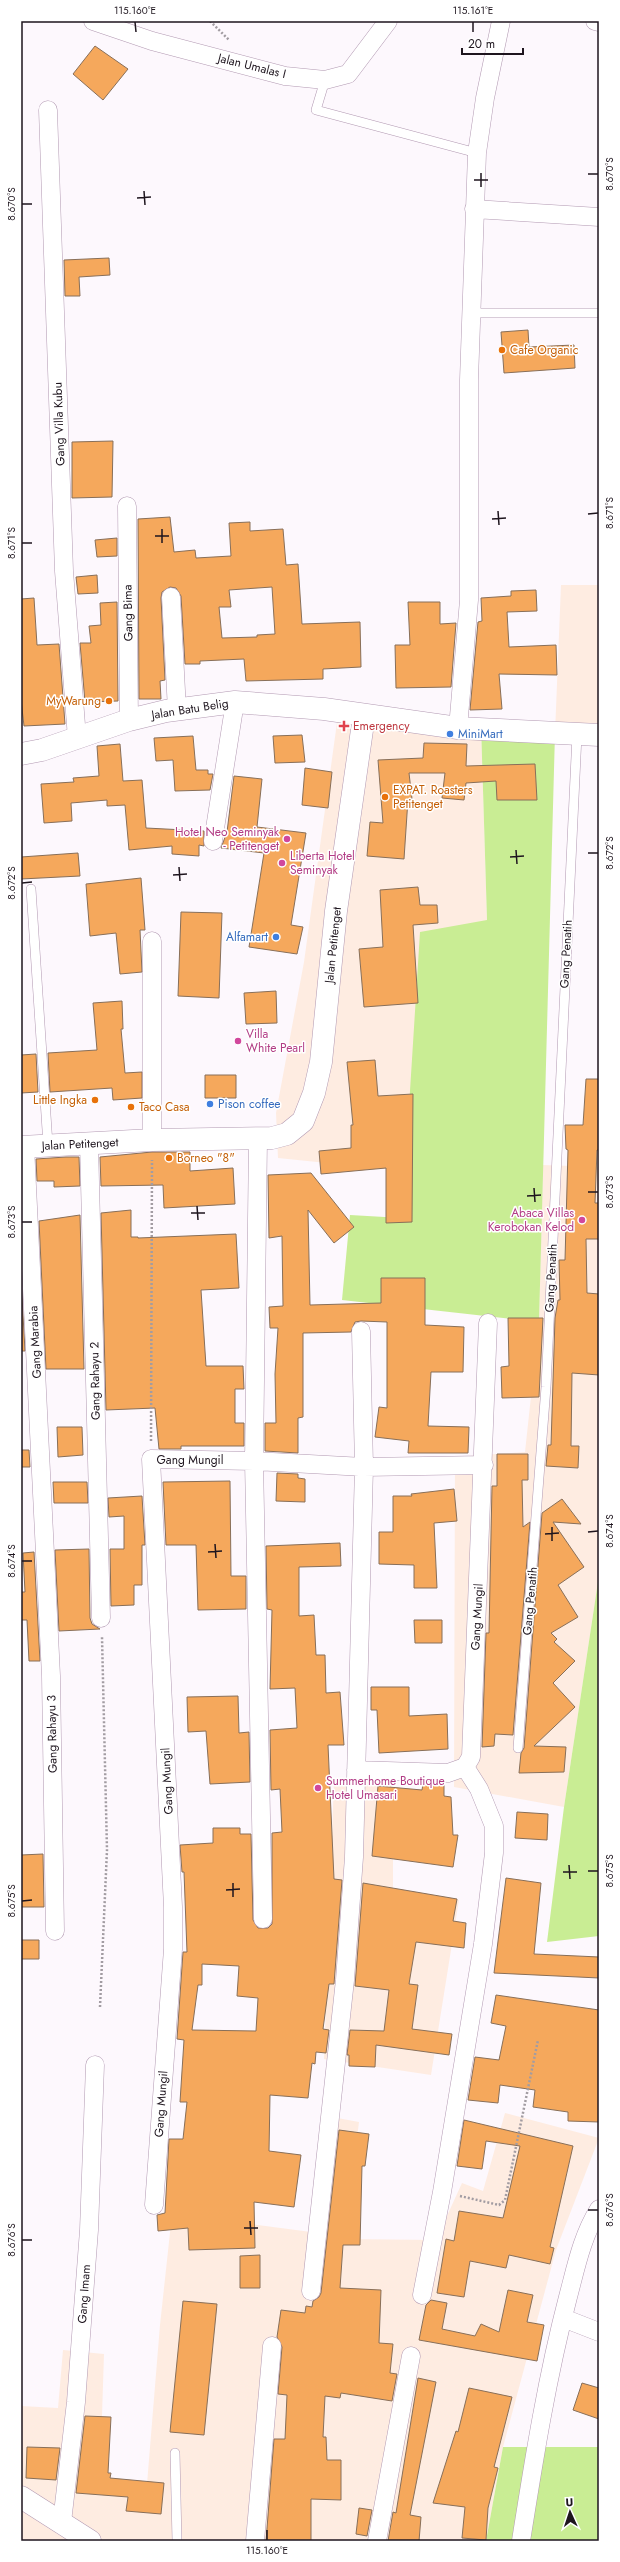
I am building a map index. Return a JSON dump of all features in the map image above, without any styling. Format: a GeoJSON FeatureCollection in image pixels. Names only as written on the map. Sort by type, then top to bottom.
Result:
{"type":"FeatureCollection","features":[{"type":"Feature","properties":{"kind":"main road","name":"Jalan Batu Belig"},"geometry":{"type":"LineString","coordinates":[[21,754],[42,750],[129,720],[177,710],[235,702],[280,705],[364,716]]}},
{"type":"Feature","properties":{"kind":"main road"},"geometry":{"type":"LineString","coordinates":[[364,716],[458,728],[599,735]]}},
{"type":"Feature","properties":{"kind":"main road","name":"Jalan Petitenget"},"geometry":{"type":"LineString","coordinates":[[23,1146],[152,1140],[258,1139],[281,1136],[296,1127],[306,1114],[314,1093],[321,1062],[336,911],[364,716]]}},
{"type":"Feature","properties":{"kind":"main road"},"geometry":{"type":"LineString","coordinates":[[21,2497],[90,2541]]}},
{"type":"Feature","properties":{"kind":"street","name":"Jalan Umalas I"},"geometry":{"type":"LineString","coordinates":[[94,21],[152,41],[285,76],[324,80],[348,74],[388,21]]}},
{"type":"Feature","properties":{"kind":"street"},"geometry":{"type":"LineString","coordinates":[[458,728],[469,600],[472,313],[474,209],[477,153],[484,98],[501,21]]}},
{"type":"Feature","properties":{"kind":"street"},"geometry":{"type":"LineString","coordinates":[[594,21],[599,22]]}},
{"type":"Feature","properties":{"kind":"street","name":"Gang Villa Kubu"},"geometry":{"type":"LineString","coordinates":[[48,110],[64,571],[77,738]]}},
{"type":"Feature","properties":{"kind":"street"},"geometry":{"type":"LineString","coordinates":[[474,209],[599,217]]}},
{"type":"Feature","properties":{"kind":"street","name":"Gang Bima"},"geometry":{"type":"LineString","coordinates":[[127,506],[129,720]]}},
{"type":"Feature","properties":{"kind":"street"},"geometry":{"type":"LineString","coordinates":[[171,597],[177,710]]}},
{"type":"Feature","properties":{"kind":"street"},"geometry":{"type":"LineString","coordinates":[[214,841],[235,702]]}},
{"type":"Feature","properties":{"kind":"street"},"geometry":{"type":"LineString","coordinates":[[152,941],[152,1140]]}},
{"type":"Feature","properties":{"kind":"street"},"geometry":{"type":"LineString","coordinates":[[258,1139],[254,1461],[262,1919]]}},
{"type":"Feature","properties":{"kind":"street","name":"Gang Rahayu 2"},"geometry":{"type":"LineString","coordinates":[[89,1143],[101,1618]]}},
{"type":"Feature","properties":{"kind":"street","name":"Gang Marabia"},"geometry":{"type":"LineString","coordinates":[[23,1146],[45,1538]]}},
{"type":"Feature","properties":{"kind":"street","name":"Gang Mungil"},"geometry":{"type":"LineString","coordinates":[[465,1767],[471,1757],[484,1465],[488,1323]]}},
{"type":"Feature","properties":{"kind":"street"},"geometry":{"type":"LineString","coordinates":[[311,2291],[345,1980],[354,1857],[364,1467],[361,1331]]}},
{"type":"Feature","properties":{"kind":"street","name":"Gang Mungil"},"geometry":{"type":"LineString","coordinates":[[154,2205],[173,1949],[173,1907],[151,1459],[254,1461],[364,1467],[484,1465]]}},
{"type":"Feature","properties":{"kind":"street","name":"Gang Rahayu 3"},"geometry":{"type":"LineString","coordinates":[[45,1538],[51,1676],[54,1931]]}},
{"type":"Feature","properties":{"kind":"street"},"geometry":{"type":"LineString","coordinates":[[356,1770],[448,1773],[465,1767],[479,1789],[494,1826],[494,1853],[483,1944],[442,2192],[422,2295]]}},
{"type":"Feature","properties":{"kind":"street","name":"Gang Imam"},"geometry":{"type":"LineString","coordinates":[[62,2522],[76,2402],[89,2230],[95,2065]]}},
{"type":"Feature","properties":{"kind":"street"},"geometry":{"type":"LineString","coordinates":[[520,2541],[538,2434],[563,2318],[592,2243],[599,2209]]}},
{"type":"Feature","properties":{"kind":"street"},"geometry":{"type":"LineString","coordinates":[[563,2318],[599,2332]]}},
{"type":"Feature","properties":{"kind":"street"},"geometry":{"type":"LineString","coordinates":[[255,2541],[272,2346]]}},
{"type":"Feature","properties":{"kind":"street"},"geometry":{"type":"LineString","coordinates":[[377,2541],[411,2356]]}},
{"type":"Feature","properties":{"kind":"lane"},"geometry":{"type":"LineString","coordinates":[[324,80],[316,110],[477,153]]}},
{"type":"Feature","properties":{"kind":"lane"},"geometry":{"type":"LineString","coordinates":[[472,313],[599,313]]}},
{"type":"Feature","properties":{"kind":"lane","name":"Gang Penatih"},"geometry":{"type":"LineString","coordinates":[[518,1748],[546,1387],[577,735]]}},
{"type":"Feature","properties":{"kind":"lane"},"geometry":{"type":"LineString","coordinates":[[31,889],[48,1145]]}},
{"type":"Feature","properties":{"kind":"lane"},"geometry":{"type":"LineString","coordinates":[[175,2453],[177,2541]]}},
{"type":"Feature","properties":{"kind":"path"},"geometry":{"type":"LineString","coordinates":[[151,1459],[152,1140]]}},
{"type":"Feature","properties":{"kind":"path"},"geometry":{"type":"LineString","coordinates":[[100,2007],[107,1850],[101,1618]]}},
{"type":"Feature","properties":{"kind":"path"},"geometry":{"type":"LineString","coordinates":[[442,2192],[490,2204],[499,2205],[505,2200],[538,2040]]}},
{"type":"Feature","properties":{"kind":"shaded area"},"geometry":{"type":"Polygon","coordinates":[[[561,585],[599,585],[599,732],[555,733],[561,585]]]}},
{"type":"Feature","properties":{"kind":"shaded area"},"geometry":{"type":"Polygon","coordinates":[[[339,708],[481,725],[487,920],[405,1171],[278,1158],[276,1113],[304,962],[339,708]]]}},
{"type":"Feature","properties":{"kind":"shaded area"},"geometry":{"type":"Polygon","coordinates":[[[543,1165],[599,1167],[599,1575],[564,1807],[454,1787],[455,1457],[525,1452],[539,1322],[543,1165]]]}},
{"type":"Feature","properties":{"kind":"shaded area"},"geometry":{"type":"Polygon","coordinates":[[[334,1779],[393,1783],[393,1891],[459,1900],[431,2075],[324,2059],[334,1779]]]}},
{"type":"Feature","properties":{"kind":"shaded area"},"geometry":{"type":"Polygon","coordinates":[[[505,2113],[599,2138],[556,2250],[503,2447],[486,2541],[21,2541],[21,2406],[58,2408],[63,2350],[104,2354],[100,2478],[147,2484],[160,2325],[172,2214],[311,2232],[321,2115],[359,2122],[344,2239],[436,2240],[462,2183],[483,2191],[505,2113]]]}},
{"type":"Feature","properties":{"kind":"green space"},"geometry":{"type":"Polygon","coordinates":[[[481,725],[555,733],[539,1322],[342,1300],[350,1215],[402,1218],[420,932],[487,920],[481,725]]]}},
{"type":"Feature","properties":{"kind":"green space"},"geometry":{"type":"Polygon","coordinates":[[[599,1575],[599,1936],[547,1942],[564,1807],[599,1575]]]}},
{"type":"Feature","properties":{"kind":"green space"},"geometry":{"type":"Polygon","coordinates":[[[503,2447],[599,2447],[599,2541],[486,2541],[503,2447]]]}},
{"type":"Feature","properties":{"kind":"building"},"geometry":{"type":"Polygon","coordinates":[[[95,46],[128,69],[103,100],[73,74],[95,46]]]}},
{"type":"Feature","properties":{"kind":"building"},"geometry":{"type":"Polygon","coordinates":[[[109,258],[110,275],[79,277],[80,296],[65,296],[64,260],[109,258]]]}},
{"type":"Feature","properties":{"kind":"building"},"geometry":{"type":"Polygon","coordinates":[[[528,330],[529,347],[574,345],[575,368],[504,373],[501,332],[528,330]]]}},
{"type":"Feature","properties":{"kind":"building"},"geometry":{"type":"Polygon","coordinates":[[[113,441],[112,497],[72,498],[72,442],[113,441]]]}},
{"type":"Feature","properties":{"kind":"building"},"geometry":{"type":"Polygon","coordinates":[[[170,517],[174,552],[195,550],[196,558],[231,556],[229,523],[250,522],[250,531],[283,529],[286,565],[298,564],[302,624],[360,622],[361,667],[323,669],[323,679],[246,681],[244,659],[200,661],[200,664],[185,664],[181,596],[176,588],[170,587],[162,592],[161,598],[165,680],[160,681],[161,699],[139,699],[138,519],[170,517]],[[272,587],[229,590],[231,607],[219,607],[222,638],[257,637],[257,635],[275,634],[272,587]]]}},
{"type":"Feature","properties":{"kind":"building"},"geometry":{"type":"Polygon","coordinates":[[[117,538],[117,556],[97,557],[95,540],[117,538]]]}},
{"type":"Feature","properties":{"kind":"building"},"geometry":{"type":"Polygon","coordinates":[[[97,575],[98,593],[78,594],[76,577],[97,575]]]}},
{"type":"Feature","properties":{"kind":"building"},"geometry":{"type":"Polygon","coordinates":[[[536,590],[537,611],[507,612],[509,647],[556,645],[557,675],[499,674],[502,709],[470,710],[478,622],[482,621],[481,598],[511,596],[511,591],[536,590]]]}},
{"type":"Feature","properties":{"kind":"building"},"geometry":{"type":"Polygon","coordinates":[[[34,598],[37,645],[59,644],[65,724],[24,726],[21,700],[21,599],[34,598]]]}},
{"type":"Feature","properties":{"kind":"building"},"geometry":{"type":"Polygon","coordinates":[[[117,602],[118,701],[85,702],[80,643],[91,643],[89,626],[101,625],[100,603],[117,602]]]}},
{"type":"Feature","properties":{"kind":"building"},"geometry":{"type":"Polygon","coordinates":[[[408,602],[440,602],[440,624],[456,623],[451,687],[396,688],[395,645],[410,645],[408,602]]]}},
{"type":"Feature","properties":{"kind":"building"},"geometry":{"type":"Polygon","coordinates":[[[302,735],[305,762],[275,763],[273,736],[302,735]]]}},
{"type":"Feature","properties":{"kind":"building"},"geometry":{"type":"Polygon","coordinates":[[[193,736],[196,770],[208,770],[208,774],[213,774],[210,790],[175,791],[173,760],[156,761],[154,738],[193,736]]]}},
{"type":"Feature","properties":{"kind":"building"},"geometry":{"type":"Polygon","coordinates":[[[424,743],[467,744],[466,766],[535,764],[537,800],[497,800],[496,781],[466,783],[464,800],[442,798],[445,773],[409,773],[412,799],[408,799],[404,859],[367,856],[370,822],[383,823],[378,760],[423,758],[424,743]]]}},
{"type":"Feature","properties":{"kind":"building"},"geometry":{"type":"Polygon","coordinates":[[[120,744],[123,781],[142,780],[146,828],[204,831],[204,846],[199,845],[199,856],[172,854],[172,846],[129,850],[125,805],[107,806],[107,800],[71,803],[72,821],[44,823],[41,784],[74,782],[73,778],[99,776],[97,746],[120,744]]]}},
{"type":"Feature","properties":{"kind":"building"},"geometry":{"type":"Polygon","coordinates":[[[305,768],[332,772],[328,808],[302,805],[305,768]]]}},
{"type":"Feature","properties":{"kind":"building"},"geometry":{"type":"Polygon","coordinates":[[[234,776],[262,779],[257,827],[306,833],[291,925],[303,927],[297,954],[249,947],[264,853],[221,848],[227,832],[234,776]]]}},
{"type":"Feature","properties":{"kind":"building"},"geometry":{"type":"Polygon","coordinates":[[[78,853],[80,876],[21,879],[21,857],[78,853]]]}},
{"type":"Feature","properties":{"kind":"building"},"geometry":{"type":"Polygon","coordinates":[[[141,878],[145,930],[140,930],[142,972],[120,974],[116,933],[90,936],[86,884],[141,878]]]}},
{"type":"Feature","properties":{"kind":"building"},"geometry":{"type":"Polygon","coordinates":[[[418,887],[420,905],[437,905],[438,923],[413,925],[418,1003],[364,1007],[359,949],[383,947],[380,890],[418,887]]]}},
{"type":"Feature","properties":{"kind":"building"},"geometry":{"type":"Polygon","coordinates":[[[181,912],[222,913],[219,998],[178,996],[181,912]]]}},
{"type":"Feature","properties":{"kind":"building"},"geometry":{"type":"Polygon","coordinates":[[[276,991],[277,1023],[246,1024],[244,993],[276,991]]]}},
{"type":"Feature","properties":{"kind":"building"},"geometry":{"type":"Polygon","coordinates":[[[122,1001],[123,1029],[121,1029],[125,1073],[142,1072],[142,1098],[113,1100],[112,1088],[50,1092],[48,1053],[97,1050],[93,1003],[122,1001]]]}},
{"type":"Feature","properties":{"kind":"building"},"geometry":{"type":"Polygon","coordinates":[[[36,1054],[38,1092],[21,1093],[21,1055],[36,1054]]]}},
{"type":"Feature","properties":{"kind":"building"},"geometry":{"type":"Polygon","coordinates":[[[375,1060],[378,1096],[413,1094],[412,1222],[386,1223],[386,1168],[321,1174],[319,1151],[351,1148],[351,1125],[353,1125],[347,1062],[375,1060]]]}},
{"type":"Feature","properties":{"kind":"building"},"geometry":{"type":"Polygon","coordinates":[[[205,1075],[236,1075],[236,1098],[205,1098],[205,1075]]]}},
{"type":"Feature","properties":{"kind":"building"},"geometry":{"type":"Polygon","coordinates":[[[586,1079],[599,1079],[599,1150],[597,1150],[595,1203],[599,1203],[599,1239],[586,1239],[587,1293],[599,1294],[599,1375],[572,1373],[571,1446],[579,1446],[578,1468],[546,1466],[548,1445],[551,1445],[555,1318],[558,1300],[560,1300],[559,1260],[565,1260],[568,1150],[566,1149],[565,1125],[583,1125],[586,1079]]]}},
{"type":"Feature","properties":{"kind":"building"},"geometry":{"type":"Polygon","coordinates":[[[152,1152],[190,1152],[190,1171],[233,1168],[235,1204],[164,1208],[163,1185],[101,1186],[100,1157],[152,1152]]]}},
{"type":"Feature","properties":{"kind":"building"},"geometry":{"type":"Polygon","coordinates":[[[79,1157],[80,1186],[54,1187],[54,1181],[37,1181],[36,1159],[79,1157]]]}},
{"type":"Feature","properties":{"kind":"building"},"geometry":{"type":"Polygon","coordinates":[[[311,1173],[354,1227],[334,1243],[308,1210],[310,1305],[381,1303],[381,1278],[425,1278],[425,1325],[464,1327],[463,1372],[431,1372],[428,1426],[469,1427],[468,1453],[408,1453],[409,1441],[375,1437],[379,1407],[387,1408],[387,1322],[361,1321],[355,1322],[351,1332],[303,1333],[303,1417],[298,1418],[298,1453],[265,1451],[265,1423],[276,1423],[275,1374],[278,1328],[270,1328],[269,1307],[283,1306],[282,1236],[269,1238],[268,1175],[311,1173]]]}},
{"type":"Feature","properties":{"kind":"building"},"geometry":{"type":"Polygon","coordinates":[[[131,1210],[131,1237],[236,1234],[239,1288],[201,1290],[206,1366],[243,1366],[244,1389],[235,1389],[235,1423],[244,1423],[244,1446],[181,1446],[181,1449],[159,1449],[155,1408],[106,1410],[101,1213],[131,1210]]]}},
{"type":"Feature","properties":{"kind":"building"},"geometry":{"type":"Polygon","coordinates":[[[80,1215],[84,1369],[46,1369],[39,1221],[80,1215]]]}},
{"type":"Feature","properties":{"kind":"building"},"geometry":{"type":"Polygon","coordinates":[[[21,1279],[25,1351],[21,1351],[21,1279]]]}},
{"type":"Feature","properties":{"kind":"building"},"geometry":{"type":"Polygon","coordinates":[[[508,1318],[543,1318],[539,1397],[502,1398],[501,1367],[509,1366],[508,1318]]]}},
{"type":"Feature","properties":{"kind":"building"},"geometry":{"type":"Polygon","coordinates":[[[57,1427],[82,1427],[83,1455],[58,1457],[57,1427]]]}},
{"type":"Feature","properties":{"kind":"building"},"geometry":{"type":"Polygon","coordinates":[[[21,1450],[29,1450],[30,1467],[21,1467],[21,1450]]]}},
{"type":"Feature","properties":{"kind":"building"},"geometry":{"type":"Polygon","coordinates":[[[497,1454],[528,1454],[528,1480],[522,1480],[523,1527],[530,1522],[513,1735],[495,1734],[494,1746],[482,1747],[486,1633],[489,1633],[492,1486],[497,1486],[497,1454]]]}},
{"type":"Feature","properties":{"kind":"building"},"geometry":{"type":"Polygon","coordinates":[[[277,1473],[298,1474],[298,1478],[305,1479],[305,1502],[276,1501],[277,1473]]]}},
{"type":"Feature","properties":{"kind":"building"},"geometry":{"type":"Polygon","coordinates":[[[230,1481],[231,1576],[246,1576],[246,1609],[198,1610],[196,1545],[166,1545],[163,1482],[230,1481]]]}},
{"type":"Feature","properties":{"kind":"building"},"geometry":{"type":"Polygon","coordinates":[[[53,1482],[87,1482],[88,1503],[54,1503],[53,1482]]]}},
{"type":"Feature","properties":{"kind":"building"},"geometry":{"type":"Polygon","coordinates":[[[454,1489],[457,1521],[434,1523],[437,1588],[414,1588],[414,1565],[379,1564],[379,1532],[393,1532],[393,1496],[412,1496],[411,1494],[454,1489]]]}},
{"type":"Feature","properties":{"kind":"building"},"geometry":{"type":"Polygon","coordinates":[[[142,1496],[145,1545],[142,1545],[142,1585],[134,1585],[134,1605],[111,1606],[110,1549],[124,1549],[124,1516],[109,1517],[108,1498],[142,1496]]]}},
{"type":"Feature","properties":{"kind":"building"},"geometry":{"type":"Polygon","coordinates":[[[562,1499],[581,1524],[553,1522],[584,1567],[558,1585],[578,1617],[551,1633],[557,1639],[554,1642],[575,1661],[553,1683],[575,1707],[534,1746],[566,1747],[564,1772],[519,1773],[521,1753],[524,1748],[542,1513],[562,1499]]]}},
{"type":"Feature","properties":{"kind":"building"},"geometry":{"type":"Polygon","coordinates":[[[340,1543],[341,1566],[299,1567],[299,1616],[314,1615],[316,1655],[325,1655],[326,1693],[340,1692],[344,1745],[328,1745],[334,1879],[342,1880],[334,1984],[329,1984],[323,2029],[329,2030],[326,2053],[316,2052],[315,2064],[312,2063],[308,2098],[270,2095],[269,2151],[301,2155],[294,2207],[254,2202],[255,2248],[189,2250],[188,2228],[158,2231],[157,2215],[165,2213],[169,2139],[183,2139],[187,2102],[180,2102],[184,2040],[177,2039],[183,1952],[187,1952],[184,1872],[182,1872],[180,1845],[213,1843],[213,1828],[240,1828],[240,1834],[251,1834],[253,1920],[258,1928],[268,1928],[272,1924],[272,1833],[282,1832],[280,1789],[271,1790],[270,1730],[297,1728],[295,1688],[270,1689],[272,1610],[267,1609],[266,1546],[340,1543]],[[202,1964],[202,1985],[198,1985],[192,2030],[256,2031],[258,1998],[237,1996],[239,1966],[202,1964]]]}},
{"type":"Feature","properties":{"kind":"building"},"geometry":{"type":"Polygon","coordinates":[[[89,1549],[90,1618],[92,1624],[100,1629],[59,1631],[55,1550],[89,1549]]]}},
{"type":"Feature","properties":{"kind":"building"},"geometry":{"type":"Polygon","coordinates":[[[34,1552],[40,1661],[29,1661],[27,1620],[21,1620],[21,1592],[25,1592],[23,1553],[34,1552]]]}},
{"type":"Feature","properties":{"kind":"building"},"geometry":{"type":"Polygon","coordinates":[[[414,1620],[442,1620],[442,1643],[415,1643],[414,1620]]]}},
{"type":"Feature","properties":{"kind":"building"},"geometry":{"type":"Polygon","coordinates":[[[371,1687],[409,1687],[409,1716],[447,1714],[448,1749],[379,1753],[377,1710],[371,1710],[371,1687]]]}},
{"type":"Feature","properties":{"kind":"building"},"geometry":{"type":"Polygon","coordinates":[[[238,1696],[239,1733],[249,1732],[250,1782],[210,1784],[206,1731],[188,1732],[187,1697],[238,1696]]]}},
{"type":"Feature","properties":{"kind":"building"},"geometry":{"type":"Polygon","coordinates":[[[423,1784],[444,1785],[444,1796],[451,1797],[453,1835],[458,1835],[453,1867],[372,1856],[378,1786],[422,1790],[423,1784]]]}},
{"type":"Feature","properties":{"kind":"building"},"geometry":{"type":"Polygon","coordinates":[[[517,1812],[548,1814],[547,1840],[515,1838],[517,1812]]]}},
{"type":"Feature","properties":{"kind":"building"},"geometry":{"type":"Polygon","coordinates":[[[43,1854],[44,1907],[21,1907],[21,1855],[43,1854]]]}},
{"type":"Feature","properties":{"kind":"building"},"geometry":{"type":"Polygon","coordinates":[[[506,1878],[541,1883],[534,1954],[599,1957],[599,1978],[494,1973],[506,1878]]]}},
{"type":"Feature","properties":{"kind":"building"},"geometry":{"type":"Polygon","coordinates":[[[363,1883],[457,1899],[453,1921],[466,1923],[464,1948],[416,1942],[409,1984],[418,1985],[412,2029],[452,2034],[449,2055],[376,2045],[375,2067],[349,2066],[349,2055],[347,2055],[350,2030],[384,2031],[389,1990],[355,1986],[363,1883]]]}},
{"type":"Feature","properties":{"kind":"building"},"geometry":{"type":"Polygon","coordinates":[[[21,1940],[39,1940],[39,1959],[21,1959],[21,1940]]]}},
{"type":"Feature","properties":{"kind":"building"},"geometry":{"type":"Polygon","coordinates":[[[496,1995],[599,2010],[599,2122],[568,2121],[568,2112],[533,2107],[535,2090],[500,2085],[498,2103],[468,2100],[475,2057],[499,2060],[506,2026],[491,2023],[496,1995]]]}},
{"type":"Feature","properties":{"kind":"building"},"geometry":{"type":"Polygon","coordinates":[[[464,2120],[573,2146],[550,2247],[554,2248],[550,2264],[509,2255],[506,2268],[470,2261],[464,2297],[437,2293],[446,2239],[454,2241],[459,2211],[503,2218],[520,2146],[486,2141],[482,2169],[457,2166],[464,2120]]]}},
{"type":"Feature","properties":{"kind":"building"},"geometry":{"type":"Polygon","coordinates":[[[339,2130],[369,2134],[365,2166],[362,2166],[360,2245],[343,2245],[340,2288],[381,2290],[379,2343],[393,2344],[390,2373],[397,2374],[392,2401],[341,2393],[340,2398],[325,2396],[323,2437],[326,2437],[327,2460],[341,2460],[341,2500],[311,2499],[311,2541],[266,2541],[274,2439],[285,2439],[287,2395],[278,2394],[282,2347],[277,2337],[281,2310],[305,2313],[306,2306],[312,2307],[313,2301],[319,2297],[321,2293],[339,2130]]]}},
{"type":"Feature","properties":{"kind":"building"},"geometry":{"type":"Polygon","coordinates":[[[260,2255],[260,2288],[240,2288],[240,2256],[260,2255]]]}},
{"type":"Feature","properties":{"kind":"building"},"geometry":{"type":"Polygon","coordinates":[[[508,2290],[533,2295],[527,2322],[544,2325],[537,2361],[419,2340],[426,2305],[431,2300],[447,2303],[442,2329],[475,2336],[481,2324],[499,2332],[508,2290]]]}},
{"type":"Feature","properties":{"kind":"building"},"geometry":{"type":"Polygon","coordinates":[[[183,2301],[217,2304],[204,2435],[170,2432],[183,2301]]]}},
{"type":"Feature","properties":{"kind":"building"},"geometry":{"type":"Polygon","coordinates":[[[418,2378],[436,2382],[410,2515],[421,2517],[419,2541],[388,2541],[393,2512],[396,2513],[418,2378]]]}},
{"type":"Feature","properties":{"kind":"building"},"geometry":{"type":"Polygon","coordinates":[[[582,2383],[599,2388],[599,2419],[573,2410],[582,2383]]]}},
{"type":"Feature","properties":{"kind":"building"},"geometry":{"type":"Polygon","coordinates":[[[469,2388],[512,2397],[494,2467],[498,2468],[488,2508],[486,2540],[462,2538],[465,2507],[433,2503],[456,2431],[458,2432],[469,2388]]]}},
{"type":"Feature","properties":{"kind":"building"},"geometry":{"type":"Polygon","coordinates":[[[85,2416],[111,2417],[108,2473],[111,2473],[110,2478],[164,2483],[161,2514],[126,2511],[128,2497],[76,2493],[85,2416]]]}},
{"type":"Feature","properties":{"kind":"building"},"geometry":{"type":"Polygon","coordinates":[[[27,2447],[60,2448],[56,2480],[26,2478],[27,2447]]]}},
{"type":"Feature","properties":{"kind":"building"},"geometry":{"type":"Polygon","coordinates":[[[359,2508],[372,2510],[367,2536],[356,2534],[359,2508]]]}},
{"type":"Feature","properties":{"kind":"place","name":"Cafe Organic"},"geometry":{"type":"Point","coordinates":[502,350]}},
{"type":"Feature","properties":{"kind":"place","name":"MyWarung"},"geometry":{"type":"Point","coordinates":[109,701]}},
{"type":"Feature","properties":{"kind":"place","name":"Emergency"},"geometry":{"type":"Point","coordinates":[344,726]}},
{"type":"Feature","properties":{"kind":"place","name":"MiniMart"},"geometry":{"type":"Point","coordinates":[450,734]}},
{"type":"Feature","properties":{"kind":"place","name":"EXPAT. Roasters Petitenget"},"geometry":{"type":"Point","coordinates":[385,797]}},
{"type":"Feature","properties":{"kind":"place","name":"Hotel Neo Seminyak - Petitenget"},"geometry":{"type":"Point","coordinates":[287,839]}},
{"type":"Feature","properties":{"kind":"place","name":"Liberta Hotel Seminyak"},"geometry":{"type":"Point","coordinates":[282,863]}},
{"type":"Feature","properties":{"kind":"place","name":"Alfamart"},"geometry":{"type":"Point","coordinates":[276,937]}},
{"type":"Feature","properties":{"kind":"place","name":"Villa White Pearl"},"geometry":{"type":"Point","coordinates":[238,1041]}},
{"type":"Feature","properties":{"kind":"place","name":"Little Ingka"},"geometry":{"type":"Point","coordinates":[95,1100]}},
{"type":"Feature","properties":{"kind":"place","name":"Pison coffee"},"geometry":{"type":"Point","coordinates":[210,1104]}},
{"type":"Feature","properties":{"kind":"place","name":"Taco Casa"},"geometry":{"type":"Point","coordinates":[131,1107]}},
{"type":"Feature","properties":{"kind":"place","name":"Borneo \"8\""},"geometry":{"type":"Point","coordinates":[169,1158]}},
{"type":"Feature","properties":{"kind":"place","name":"Abaca Villas Kerobokan Kelod"},"geometry":{"type":"Point","coordinates":[582,1220]}},
{"type":"Feature","properties":{"kind":"place","name":"Summerhome Boutique Hotel Umasari"},"geometry":{"type":"Point","coordinates":[318,1788]}}]}
